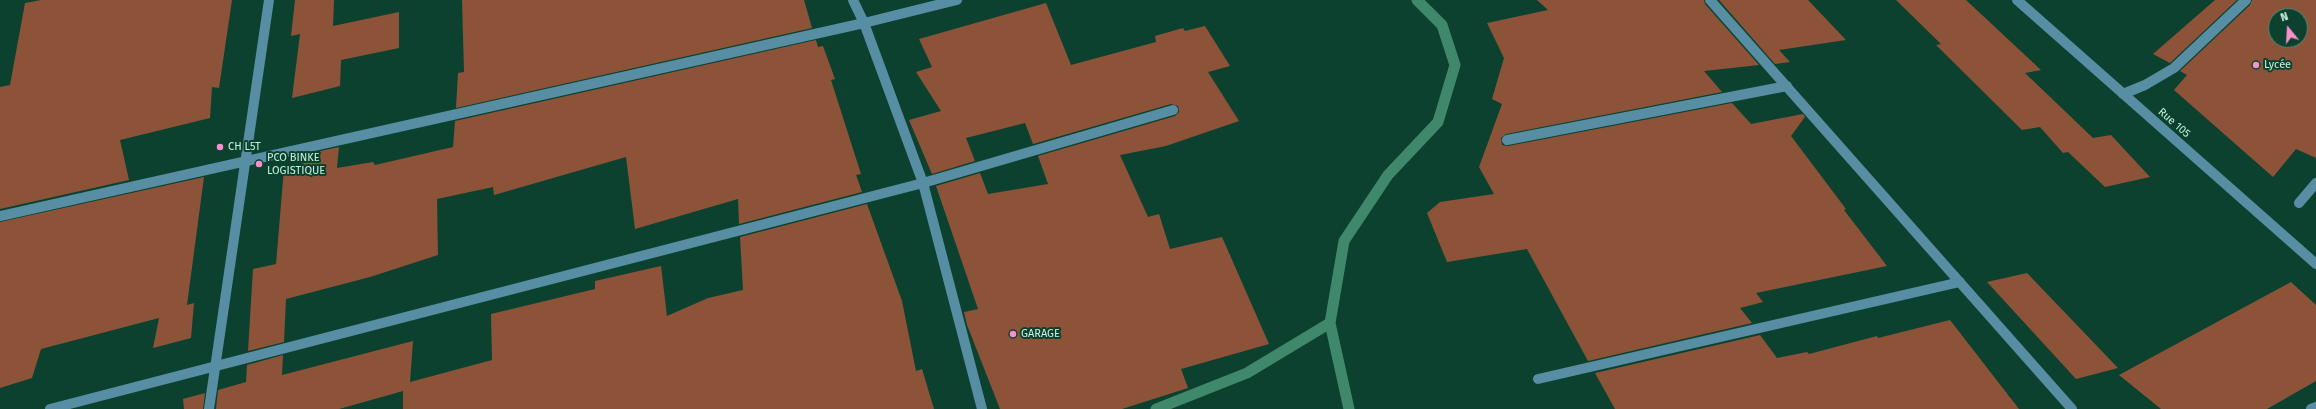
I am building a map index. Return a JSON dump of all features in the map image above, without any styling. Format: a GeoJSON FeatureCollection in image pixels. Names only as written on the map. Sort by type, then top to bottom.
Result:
{"type":"FeatureCollection","features":[{"type":"Feature","properties":{"kind":"street"},"geometry":{"type":"LineString","coordinates":[[209,409],[269,0]]}},
{"type":"Feature","properties":{"kind":"street"},"geometry":{"type":"LineString","coordinates":[[853,0],[864,23],[923,183],[982,409]]}},
{"type":"Feature","properties":{"kind":"street"},"geometry":{"type":"LineString","coordinates":[[0,216],[246,159],[864,23],[957,0]]}},
{"type":"Feature","properties":{"kind":"street"},"geometry":{"type":"LineString","coordinates":[[1710,0],[2072,409]]}},
{"type":"Feature","properties":{"kind":"street","name":"Rue 105"},"geometry":{"type":"LineString","coordinates":[[2017,0],[2316,264]]}},
{"type":"Feature","properties":{"kind":"street"},"geometry":{"type":"LineString","coordinates":[[2123,94],[2145,85],[2174,68],[2246,0]]}},
{"type":"Feature","properties":{"kind":"street"},"geometry":{"type":"LineString","coordinates":[[1508,140],[1787,86]]}},
{"type":"Feature","properties":{"kind":"street"},"geometry":{"type":"LineString","coordinates":[[50,409],[216,364],[923,183],[1172,110]]}},
{"type":"Feature","properties":{"kind":"street"},"geometry":{"type":"LineString","coordinates":[[2299,203],[2316,182]]}},
{"type":"Feature","properties":{"kind":"street"},"geometry":{"type":"LineString","coordinates":[[1538,379],[1960,282]]}},
{"type":"Feature","properties":{"kind":"street"},"geometry":{"type":"LineString","coordinates":[[2311,409],[2316,407]]}},
{"type":"Feature","properties":{"kind":"building"},"geometry":{"type":"Polygon","coordinates":[[[41,0],[232,0],[219,88],[212,87],[210,118],[120,140],[129,180],[0,209],[0,87],[10,85],[25,3],[41,0]]]}},
{"type":"Feature","properties":{"kind":"building"},"geometry":{"type":"Polygon","coordinates":[[[295,0],[334,0],[333,26],[399,12],[399,48],[341,60],[340,86],[292,98],[300,34],[291,36],[295,0]]]}},
{"type":"Feature","properties":{"kind":"building"},"geometry":{"type":"Polygon","coordinates":[[[462,0],[804,0],[812,28],[456,108],[458,73],[464,72],[462,0]]]}},
{"type":"Feature","properties":{"kind":"building"},"geometry":{"type":"Polygon","coordinates":[[[1537,0],[1704,0],[1705,4],[1759,65],[1704,71],[1722,92],[1506,134],[1501,138],[1502,145],[1508,146],[1732,103],[1751,124],[1803,114],[1805,117],[1791,136],[1846,209],[1844,210],[1887,266],[1756,293],[1763,302],[1740,308],[1752,323],[1588,361],[1527,249],[1447,262],[1427,213],[1440,202],[1494,194],[1479,167],[1502,104],[1492,99],[1504,58],[1487,23],[1548,10],[1537,0]]]}},
{"type":"Feature","properties":{"kind":"building"},"geometry":{"type":"Polygon","coordinates":[[[1719,0],[1808,0],[1846,40],[1779,50],[1790,62],[1775,64],[1719,0]]]}},
{"type":"Feature","properties":{"kind":"building"},"geometry":{"type":"Polygon","coordinates":[[[1896,0],[1966,0],[2041,70],[2025,73],[2093,138],[2111,135],[2150,177],[2105,187],[2068,152],[2063,153],[2040,127],[2022,130],[1936,45],[1941,44],[1896,0]]]}},
{"type":"Feature","properties":{"kind":"building"},"geometry":{"type":"Polygon","coordinates":[[[2215,0],[2237,0],[2170,63],[2153,54],[2215,0]]]}},
{"type":"Feature","properties":{"kind":"building","name":"Lycée"},"geometry":{"type":"Polygon","coordinates":[[[2252,0],[2316,0],[2316,158],[2296,149],[2273,177],[2174,90],[2187,75],[2180,71],[2250,5],[2252,0]]]}},
{"type":"Feature","properties":{"kind":"building"},"geometry":{"type":"Polygon","coordinates":[[[1046,3],[1071,65],[1156,42],[1155,36],[1183,28],[1185,31],[1205,26],[1230,66],[1208,72],[1239,121],[1166,146],[1120,155],[1148,217],[1159,214],[1170,249],[1222,237],[1269,344],[1181,369],[1188,388],[1122,409],[1000,409],[967,325],[964,312],[978,309],[936,186],[980,173],[988,194],[1048,184],[1038,156],[1175,116],[1179,112],[1178,106],[1171,104],[1033,144],[1025,123],[966,138],[975,161],[932,174],[909,120],[941,111],[916,72],[932,67],[919,39],[1046,3]]]}},
{"type":"Feature","properties":{"kind":"building"},"geometry":{"type":"Polygon","coordinates":[[[816,40],[818,47],[823,46],[835,79],[831,80],[861,174],[856,175],[862,192],[739,224],[738,199],[635,229],[626,157],[494,195],[493,187],[437,199],[438,255],[370,277],[286,299],[284,342],[248,351],[253,269],[276,264],[284,168],[304,163],[306,154],[339,147],[337,168],[373,162],[375,165],[453,147],[455,121],[816,40]]]}},
{"type":"Feature","properties":{"kind":"building"},"geometry":{"type":"Polygon","coordinates":[[[204,177],[187,305],[194,303],[191,338],[153,348],[159,318],[41,349],[32,378],[0,388],[0,222],[204,177]]]}},
{"type":"Feature","properties":{"kind":"building"},"geometry":{"type":"Polygon","coordinates":[[[867,204],[902,301],[916,371],[922,369],[934,409],[403,409],[403,391],[339,409],[216,409],[218,390],[246,382],[247,365],[283,355],[282,375],[413,341],[410,382],[492,360],[491,314],[595,289],[595,281],[661,266],[667,316],[708,298],[743,290],[740,237],[867,204]]]}},
{"type":"Feature","properties":{"kind":"building"},"geometry":{"type":"Polygon","coordinates":[[[2027,273],[2118,368],[2076,379],[1987,282],[2027,273]]]}},
{"type":"Feature","properties":{"kind":"building"},"geometry":{"type":"Polygon","coordinates":[[[2291,282],[2316,305],[2316,381],[2267,409],[2161,409],[2119,375],[2291,282]]]}},
{"type":"Feature","properties":{"kind":"building"},"geometry":{"type":"Polygon","coordinates":[[[1950,320],[2019,409],[1615,409],[1595,373],[1760,335],[1777,358],[1807,352],[1809,354],[1877,336],[1878,338],[1950,320]]]}},
{"type":"Feature","properties":{"kind":"building"},"geometry":{"type":"Polygon","coordinates":[[[205,393],[203,409],[184,409],[183,399],[205,393]]]}},
{"type":"Feature","properties":{"kind":"waterway"},"geometry":{"type":"LineString","coordinates":[[1330,323],[1344,241],[1388,175],[1438,122],[1455,65],[1442,25],[1417,0]]}},
{"type":"Feature","properties":{"kind":"waterway"},"geometry":{"type":"LineString","coordinates":[[1156,409],[1247,373],[1330,323]]}},
{"type":"Feature","properties":{"kind":"waterway"},"geometry":{"type":"LineString","coordinates":[[1330,323],[1349,409]]}},
{"type":"Feature","properties":{"kind":"place","name":"Lycée"},"geometry":{"type":"Point","coordinates":[2256,65]}},
{"type":"Feature","properties":{"kind":"place","name":"CH L5T"},"geometry":{"type":"Point","coordinates":[220,147]}},
{"type":"Feature","properties":{"kind":"place","name":"PCO BINKE LOGISTIQUE"},"geometry":{"type":"Point","coordinates":[259,164]}},
{"type":"Feature","properties":{"kind":"place","name":"GARAGE"},"geometry":{"type":"Point","coordinates":[1013,334]}}]}
